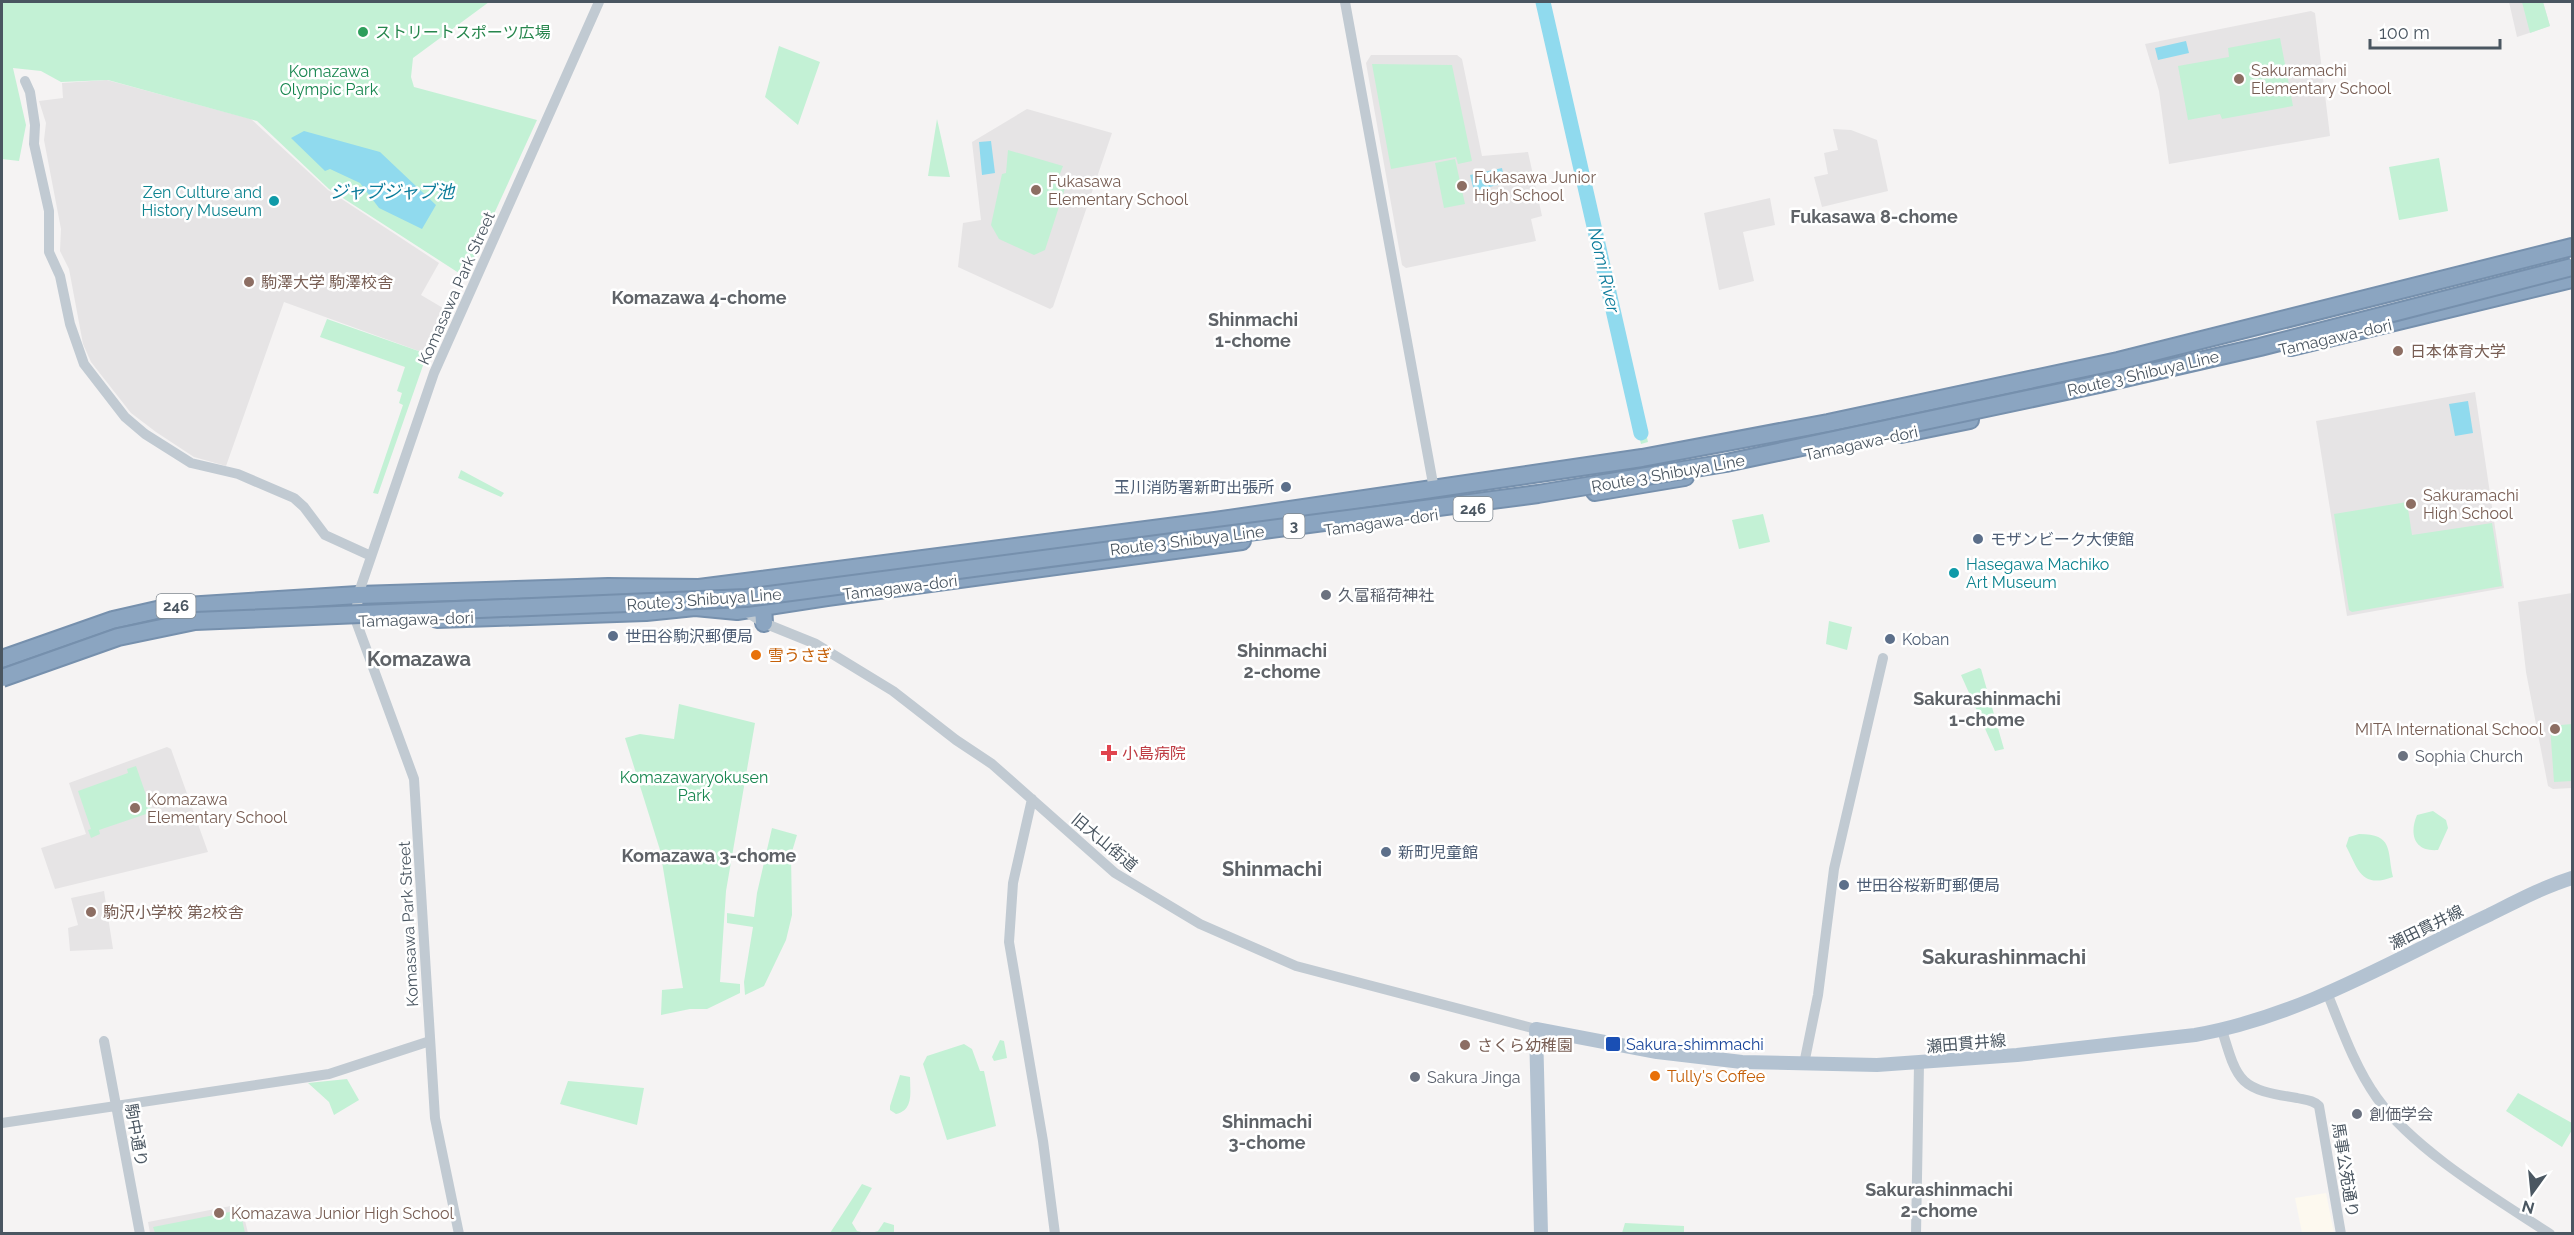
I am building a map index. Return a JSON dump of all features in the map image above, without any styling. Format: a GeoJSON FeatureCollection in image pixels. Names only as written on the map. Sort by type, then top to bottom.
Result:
{"type":"FeatureCollection","features":[{"type":"Feature","properties":{"kind":"highway","name":"Tamagawa-dori"},"geometry":{"type":"LineString","coordinates":[[2,658],[113,620],[170,607],[358,595],[608,588],[699,588],[1215,520],[1434,489],[1707,446],[2061,374],[2194,344],[2263,323],[2572,247]]}},
{"type":"Feature","properties":{"kind":"highway","name":"Route 3 Shibuya Line"},"geometry":{"type":"LineString","coordinates":[[2,666],[110,627],[194,610],[695,591],[746,587],[1597,474],[1724,452],[2096,374],[2257,337],[2572,256]]}},
{"type":"Feature","properties":{"kind":"highway","name":"Route 3 Shibuya Line"},"geometry":{"type":"LineString","coordinates":[[2,678],[118,637],[195,621],[746,598],[1597,486],[1737,461],[2099,384],[2260,347],[2572,267]]}},
{"type":"Feature","properties":{"kind":"highway","name":"Tamagawa-dori"},"geometry":{"type":"LineString","coordinates":[[2,685],[109,644],[177,628],[244,622],[646,612],[695,608],[744,610],[1180,551],[1660,482],[2055,401],[2469,306],[2572,279]]}},
{"type":"Feature","properties":{"kind":"highway"},"geometry":{"type":"LineString","coordinates":[[764,606],[764,624]]}},
{"type":"Feature","properties":{"kind":"main road","name":"瀬田貫井線"},"geometry":{"type":"LineString","coordinates":[[1536,1029],[1657,1052],[1742,1062],[1804,1064],[1919,1064],[2152,1041],[2223,1030],[2295,1008],[2328,995],[2538,889],[2572,878]]}},
{"type":"Feature","properties":{"kind":"main road"},"geometry":{"type":"LineString","coordinates":[[1536,1029],[1541,1233]]}},
{"type":"Feature","properties":{"kind":"street","name":"Komasawa Park Street"},"geometry":{"type":"LineString","coordinates":[[459,1233],[435,1118],[414,779],[356,621],[358,595],[434,373],[599,2]]}},
{"type":"Feature","properties":{"kind":"street"},"geometry":{"type":"LineString","coordinates":[[1345,2],[1434,489]]}},
{"type":"Feature","properties":{"kind":"street"},"geometry":{"type":"LineString","coordinates":[[25,81],[30,92],[36,153],[49,211],[49,252],[60,276],[72,332],[84,364],[125,417],[145,434],[191,463],[238,474],[294,498],[304,507],[325,535],[340,544],[371,556]]}},
{"type":"Feature","properties":{"kind":"street","name":"旧大山街道"},"geometry":{"type":"LineString","coordinates":[[699,588],[744,610],[764,624],[816,644],[893,692],[956,740],[985,758],[1115,873],[1170,908],[1220,934],[1296,966],[1536,1029]]}},
{"type":"Feature","properties":{"kind":"street"},"geometry":{"type":"LineString","coordinates":[[1804,1064],[1818,995],[1834,869],[1883,658]]}},
{"type":"Feature","properties":{"kind":"street"},"geometry":{"type":"LineString","coordinates":[[1032,799],[1013,883],[1009,942],[1044,1141],[1055,1233]]}},
{"type":"Feature","properties":{"kind":"street"},"geometry":{"type":"LineString","coordinates":[[2328,995],[2361,1071],[2388,1112],[2423,1146],[2550,1233]]}},
{"type":"Feature","properties":{"kind":"street","name":"馬事公苑通り"},"geometry":{"type":"LineString","coordinates":[[2223,1030],[2233,1067],[2242,1080],[2265,1092],[2317,1103],[2327,1142],[2341,1233]]}},
{"type":"Feature","properties":{"kind":"street","name":"駒中通り"},"geometry":{"type":"LineString","coordinates":[[104,1041],[140,1233]]}},
{"type":"Feature","properties":{"kind":"street"},"geometry":{"type":"LineString","coordinates":[[2,1123],[329,1074],[430,1041]]}},
{"type":"Feature","properties":{"kind":"street"},"geometry":{"type":"LineString","coordinates":[[1916,1233],[1919,1064]]}},
{"type":"Feature","properties":{"kind":"street"},"geometry":{"type":"LineString","coordinates":[[2528,1233],[2534,1223]]}},
{"type":"Feature","properties":{"kind":"shaded area"},"geometry":{"type":"Polygon","coordinates":[[[2509,2],[2543,2],[2550,26],[2517,37],[2509,2]]]}},
{"type":"Feature","properties":{"kind":"shaded area","name":"Sakuramachi Elementary School"},"geometry":{"type":"Polygon","coordinates":[[[2311,11],[2315,13],[2330,136],[2169,164],[2159,91],[2145,44],[2311,11]]]}},
{"type":"Feature","properties":{"kind":"shaded area","name":"Fukasawa Junior High School"},"geometry":{"type":"Polygon","coordinates":[[[1371,55],[1457,55],[1462,59],[1482,156],[1528,152],[1542,216],[1531,219],[1536,241],[1406,268],[1402,265],[1366,63],[1371,55]]]}},
{"type":"Feature","properties":{"kind":"shaded area","name":"駒澤大学 駒澤校舎"},"geometry":{"type":"Polygon","coordinates":[[[107,80],[251,119],[328,190],[439,263],[421,295],[448,311],[427,354],[284,302],[226,466],[194,457],[131,413],[91,362],[83,344],[69,269],[60,251],[61,229],[44,140],[46,123],[39,101],[63,98],[62,83],[107,80]]]}},
{"type":"Feature","properties":{"kind":"shaded area","name":"Fukasawa Elementary School"},"geometry":{"type":"Polygon","coordinates":[[[1027,109],[1112,133],[1053,307],[1050,309],[958,267],[963,223],[981,220],[972,142],[1027,109]]]}},
{"type":"Feature","properties":{"kind":"shaded area"},"geometry":{"type":"Polygon","coordinates":[[[1833,129],[1851,130],[1877,140],[1888,191],[1822,207],[1814,177],[1828,174],[1824,153],[1838,150],[1833,129]]]}},
{"type":"Feature","properties":{"kind":"shaded area"},"geometry":{"type":"Polygon","coordinates":[[[1770,198],[1775,225],[1743,232],[1754,281],[1719,290],[1704,213],[1770,198]]]}},
{"type":"Feature","properties":{"kind":"shaded area","name":"Sakuramachi High School"},"geometry":{"type":"Polygon","coordinates":[[[2475,392],[2504,588],[2347,616],[2316,421],[2475,392]]]}},
{"type":"Feature","properties":{"kind":"shaded area","name":"MITA International School"},"geometry":{"type":"Polygon","coordinates":[[[2572,593],[2572,788],[2553,789],[2548,786],[2526,672],[2518,602],[2572,593]]]}},
{"type":"Feature","properties":{"kind":"shaded area","name":"Komazawa Elementary School"},"geometry":{"type":"Polygon","coordinates":[[[167,747],[171,749],[208,852],[55,889],[41,848],[86,834],[69,783],[167,747]]]}},
{"type":"Feature","properties":{"kind":"shaded area","name":"駒沢小学校 第2校舎"},"geometry":{"type":"Polygon","coordinates":[[[104,891],[113,949],[70,951],[68,928],[78,925],[71,898],[104,891]]]}},
{"type":"Feature","properties":{"kind":"shaded area"},"geometry":{"type":"Polygon","coordinates":[[[2326,1193],[2334,1233],[2302,1233],[2295,1198],[2326,1193]]]}},
{"type":"Feature","properties":{"kind":"shaded area","name":"Komazawa Junior High School"},"geometry":{"type":"Polygon","coordinates":[[[241,1204],[248,1233],[150,1233],[148,1222],[241,1204]]]}},
{"type":"Feature","properties":{"kind":"green space","name":"Komazawa Olympic Park"},"geometry":{"type":"Polygon","coordinates":[[[2,2],[489,2],[413,58],[411,77],[414,87],[537,120],[465,277],[329,189],[257,121],[108,80],[61,82],[41,71],[13,68],[26,125],[19,161],[2,159],[2,2]]]}},
{"type":"Feature","properties":{"kind":"green space"},"geometry":{"type":"Polygon","coordinates":[[[1540,2],[1548,2],[1556,38],[1549,39],[1540,2]]]}},
{"type":"Feature","properties":{"kind":"green space"},"geometry":{"type":"Polygon","coordinates":[[[2522,2],[2543,2],[2550,26],[2530,33],[2522,2]]]}},
{"type":"Feature","properties":{"kind":"green space"},"geometry":{"type":"Polygon","coordinates":[[[2280,38],[2293,106],[2222,119],[2220,114],[2188,120],[2178,66],[2229,57],[2228,48],[2280,38]]]}},
{"type":"Feature","properties":{"kind":"green space"},"geometry":{"type":"Polygon","coordinates":[[[779,46],[820,62],[798,125],[765,97],[779,46]]]}},
{"type":"Feature","properties":{"kind":"green space"},"geometry":{"type":"Polygon","coordinates":[[[1561,60],[1648,442],[1641,444],[1553,61],[1561,60]]]}},
{"type":"Feature","properties":{"kind":"green space"},"geometry":{"type":"Polygon","coordinates":[[[1372,64],[1452,65],[1472,161],[1458,164],[1456,157],[1391,169],[1372,64]]]}},
{"type":"Feature","properties":{"kind":"green space"},"geometry":{"type":"Polygon","coordinates":[[[937,119],[950,177],[928,176],[937,119]]]}},
{"type":"Feature","properties":{"kind":"green space"},"geometry":{"type":"Polygon","coordinates":[[[1008,150],[1063,166],[1058,179],[1067,182],[1045,250],[1034,255],[999,239],[991,225],[1002,174],[1006,173],[1008,150]]]}},
{"type":"Feature","properties":{"kind":"green space"},"geometry":{"type":"Polygon","coordinates":[[[2439,158],[2448,211],[2399,220],[2389,167],[2439,158]]]}},
{"type":"Feature","properties":{"kind":"green space"},"geometry":{"type":"Polygon","coordinates":[[[1455,159],[1465,204],[1444,208],[1435,163],[1455,159]]]}},
{"type":"Feature","properties":{"kind":"green space"},"geometry":{"type":"Polygon","coordinates":[[[327,319],[427,354],[378,494],[373,493],[403,405],[399,403],[402,393],[397,391],[405,367],[320,337],[327,319]]]}},
{"type":"Feature","properties":{"kind":"green space"},"geometry":{"type":"Polygon","coordinates":[[[461,470],[504,493],[501,497],[458,478],[461,470]]]}},
{"type":"Feature","properties":{"kind":"green space"},"geometry":{"type":"Polygon","coordinates":[[[2407,502],[2412,535],[2492,523],[2502,586],[2352,612],[2349,610],[2334,514],[2407,502]]]}},
{"type":"Feature","properties":{"kind":"green space"},"geometry":{"type":"Polygon","coordinates":[[[1763,514],[1770,542],[1739,549],[1732,520],[1763,514]]]}},
{"type":"Feature","properties":{"kind":"green space"},"geometry":{"type":"Polygon","coordinates":[[[1829,621],[1852,627],[1847,650],[1826,644],[1829,621]]]}},
{"type":"Feature","properties":{"kind":"green space"},"geometry":{"type":"Polygon","coordinates":[[[1979,668],[2004,749],[1995,751],[1961,675],[1979,668]]]}},
{"type":"Feature","properties":{"kind":"green space","name":"Komazawaryokusen Park"},"geometry":{"type":"Polygon","coordinates":[[[679,704],[755,723],[726,891],[720,982],[740,984],[740,993],[707,1009],[690,1009],[661,1015],[662,990],[683,988],[660,850],[625,738],[640,734],[674,739],[679,704]]]}},
{"type":"Feature","properties":{"kind":"green space"},"geometry":{"type":"Polygon","coordinates":[[[2572,724],[2572,781],[2554,782],[2550,726],[2572,724]]]}},
{"type":"Feature","properties":{"kind":"green space"},"geometry":{"type":"Polygon","coordinates":[[[136,766],[152,812],[99,830],[100,834],[91,838],[88,830],[91,829],[78,791],[128,773],[127,769],[136,766]]]}},
{"type":"Feature","properties":{"kind":"green space"},"geometry":{"type":"Polygon","coordinates":[[[2433,811],[2446,820],[2448,828],[2438,850],[2423,848],[2414,835],[2417,815],[2433,811]]]}},
{"type":"Feature","properties":{"kind":"green space"},"geometry":{"type":"Polygon","coordinates":[[[772,828],[797,835],[791,855],[792,915],[786,940],[764,986],[745,995],[744,982],[753,927],[727,923],[727,913],[754,917],[757,893],[772,828]]]}},
{"type":"Feature","properties":{"kind":"green space"},"geometry":{"type":"Polygon","coordinates":[[[2359,834],[2378,837],[2384,841],[2389,852],[2393,877],[2374,880],[2362,875],[2346,846],[2349,837],[2359,834]]]}},
{"type":"Feature","properties":{"kind":"green space"},"geometry":{"type":"Polygon","coordinates":[[[1000,1040],[1004,1041],[1007,1058],[994,1061],[992,1057],[1000,1040]]]}},
{"type":"Feature","properties":{"kind":"green space"},"geometry":{"type":"Polygon","coordinates":[[[964,1044],[972,1049],[980,1071],[984,1071],[996,1126],[947,1140],[923,1064],[927,1056],[964,1044]]]}},
{"type":"Feature","properties":{"kind":"green space"},"geometry":{"type":"Polygon","coordinates":[[[900,1075],[910,1077],[910,1100],[906,1109],[896,1114],[890,1110],[890,1106],[900,1075]]]}},
{"type":"Feature","properties":{"kind":"green space"},"geometry":{"type":"Polygon","coordinates":[[[347,1079],[359,1100],[334,1115],[329,1102],[308,1083],[347,1079]]]}},
{"type":"Feature","properties":{"kind":"green space"},"geometry":{"type":"Polygon","coordinates":[[[568,1081],[644,1088],[637,1125],[560,1104],[568,1081]]]}},
{"type":"Feature","properties":{"kind":"green space"},"geometry":{"type":"Polygon","coordinates":[[[2518,1093],[2572,1123],[2572,1130],[2562,1147],[2506,1111],[2518,1093]]]}},
{"type":"Feature","properties":{"kind":"green space"},"geometry":{"type":"Polygon","coordinates":[[[862,1184],[872,1188],[852,1223],[857,1231],[866,1233],[830,1233],[862,1184]]]}},
{"type":"Feature","properties":{"kind":"green space","name":"Komazawa Junior High School"},"geometry":{"type":"Polygon","coordinates":[[[240,1210],[245,1233],[155,1233],[153,1227],[240,1210]]]}},
{"type":"Feature","properties":{"kind":"green space"},"geometry":{"type":"Polygon","coordinates":[[[884,1222],[894,1225],[894,1233],[871,1233],[878,1231],[884,1222]]]}},
{"type":"Feature","properties":{"kind":"green space"},"geometry":{"type":"Polygon","coordinates":[[[1625,1223],[1684,1226],[1684,1233],[1622,1233],[1625,1223]]]}},
{"type":"Feature","properties":{"kind":"water"},"geometry":{"type":"Polygon","coordinates":[[[2186,41],[2189,53],[2158,60],[2155,48],[2186,41]]]}},
{"type":"Feature","properties":{"kind":"water","name":"ジャブジャブ池"},"geometry":{"type":"Polygon","coordinates":[[[304,131],[380,152],[436,205],[422,229],[379,208],[360,183],[330,169],[325,171],[291,138],[304,131]]]}},
{"type":"Feature","properties":{"kind":"water"},"geometry":{"type":"Polygon","coordinates":[[[991,141],[995,173],[982,175],[979,142],[991,141]]]}},
{"type":"Feature","properties":{"kind":"water"},"geometry":{"type":"Polygon","coordinates":[[[1502,168],[1505,183],[1474,191],[1470,175],[1502,168]]]}},
{"type":"Feature","properties":{"kind":"water"},"geometry":{"type":"Polygon","coordinates":[[[2468,401],[2473,433],[2455,436],[2449,404],[2468,401]]]}},
{"type":"Feature","properties":{"kind":"waterway","name":"Nomi River"},"geometry":{"type":"LineString","coordinates":[[1543,2],[1641,433]]}},
{"type":"Feature","properties":{"kind":"place","name":"ストリートスポーツ広場"},"geometry":{"type":"Point","coordinates":[363,32]}},
{"type":"Feature","properties":{"kind":"place","name":"Sakuramachi Elementary School"},"geometry":{"type":"Point","coordinates":[2239,79]}},
{"type":"Feature","properties":{"kind":"place","name":"Fukasawa Junior High School"},"geometry":{"type":"Point","coordinates":[1462,186]}},
{"type":"Feature","properties":{"kind":"place","name":"Fukasawa Elementary School"},"geometry":{"type":"Point","coordinates":[1036,190]}},
{"type":"Feature","properties":{"kind":"place","name":"Zen Culture and History Museum"},"geometry":{"type":"Point","coordinates":[274,201]}},
{"type":"Feature","properties":{"kind":"place","name":"駒澤大学 駒澤校舎"},"geometry":{"type":"Point","coordinates":[249,282]}},
{"type":"Feature","properties":{"kind":"place","name":"日本体育大学"},"geometry":{"type":"Point","coordinates":[2398,351]}},
{"type":"Feature","properties":{"kind":"place","name":"玉川消防署新町出張所"},"geometry":{"type":"Point","coordinates":[1286,487]}},
{"type":"Feature","properties":{"kind":"place","name":"Sakuramachi High School"},"geometry":{"type":"Point","coordinates":[2411,504]}},
{"type":"Feature","properties":{"kind":"place","name":"モザンビーク大使館"},"geometry":{"type":"Point","coordinates":[1978,539]}},
{"type":"Feature","properties":{"kind":"place","name":"Hasegawa Machiko Art Museum"},"geometry":{"type":"Point","coordinates":[1954,573]}},
{"type":"Feature","properties":{"kind":"place","name":"久富稲荷神社"},"geometry":{"type":"Point","coordinates":[1326,595]}},
{"type":"Feature","properties":{"kind":"place","name":"世田谷駒沢郵便局"},"geometry":{"type":"Point","coordinates":[613,636]}},
{"type":"Feature","properties":{"kind":"place","name":"Koban"},"geometry":{"type":"Point","coordinates":[1890,639]}},
{"type":"Feature","properties":{"kind":"place","name":"雪うさぎ"},"geometry":{"type":"Point","coordinates":[756,655]}},
{"type":"Feature","properties":{"kind":"place","name":"MITA International School"},"geometry":{"type":"Point","coordinates":[2555,729]}},
{"type":"Feature","properties":{"kind":"place","name":"小島病院"},"geometry":{"type":"Point","coordinates":[1109,753]}},
{"type":"Feature","properties":{"kind":"place","name":"Sophia Church"},"geometry":{"type":"Point","coordinates":[2403,756]}},
{"type":"Feature","properties":{"kind":"place","name":"Komazawa Elementary School"},"geometry":{"type":"Point","coordinates":[135,808]}},
{"type":"Feature","properties":{"kind":"place","name":"新町児童館"},"geometry":{"type":"Point","coordinates":[1386,852]}},
{"type":"Feature","properties":{"kind":"place","name":"世田谷桜新町郵便局"},"geometry":{"type":"Point","coordinates":[1844,885]}},
{"type":"Feature","properties":{"kind":"place","name":"駒沢小学校 第2校舎"},"geometry":{"type":"Point","coordinates":[91,912]}},
{"type":"Feature","properties":{"kind":"place","name":"Sakura-shimmachi"},"geometry":{"type":"Point","coordinates":[1613,1044]}},
{"type":"Feature","properties":{"kind":"place","name":"さくら幼稚園"},"geometry":{"type":"Point","coordinates":[1465,1045]}},
{"type":"Feature","properties":{"kind":"place","name":"Tully's Coffee"},"geometry":{"type":"Point","coordinates":[1655,1076]}},
{"type":"Feature","properties":{"kind":"place","name":"Sakura Jinga"},"geometry":{"type":"Point","coordinates":[1415,1077]}},
{"type":"Feature","properties":{"kind":"place","name":"創価学会"},"geometry":{"type":"Point","coordinates":[2357,1114]}},
{"type":"Feature","properties":{"kind":"place","name":"Komazawa Junior High School"},"geometry":{"type":"Point","coordinates":[219,1213]}},
{"type":"Feature","properties":{"kind":"district","name":"Fukasawa 8-chome"},"geometry":{"type":"Point","coordinates":[1874,217]}},
{"type":"Feature","properties":{"kind":"district","name":"Komazawa 4-chome"},"geometry":{"type":"Point","coordinates":[699,298]}},
{"type":"Feature","properties":{"kind":"district","name":"Shinmachi 1-chome"},"geometry":{"type":"Point","coordinates":[1253,330]}},
{"type":"Feature","properties":{"kind":"district","name":"Komazawa"},"geometry":{"type":"Point","coordinates":[419,659]}},
{"type":"Feature","properties":{"kind":"district","name":"Shinmachi 2-chome"},"geometry":{"type":"Point","coordinates":[1282,661]}},
{"type":"Feature","properties":{"kind":"district","name":"Sakurashinmachi 1-chome"},"geometry":{"type":"Point","coordinates":[1987,709]}},
{"type":"Feature","properties":{"kind":"district","name":"Komazawa 3-chome"},"geometry":{"type":"Point","coordinates":[709,856]}},
{"type":"Feature","properties":{"kind":"district","name":"Shinmachi"},"geometry":{"type":"Point","coordinates":[1272,869]}},
{"type":"Feature","properties":{"kind":"district","name":"Sakurashinmachi"},"geometry":{"type":"Point","coordinates":[2004,957]}},
{"type":"Feature","properties":{"kind":"district","name":"Shinmachi 3-chome"},"geometry":{"type":"Point","coordinates":[1267,1132]}},
{"type":"Feature","properties":{"kind":"district","name":"Sakurashinmachi 2-chome"},"geometry":{"type":"Point","coordinates":[1939,1200]}}]}
